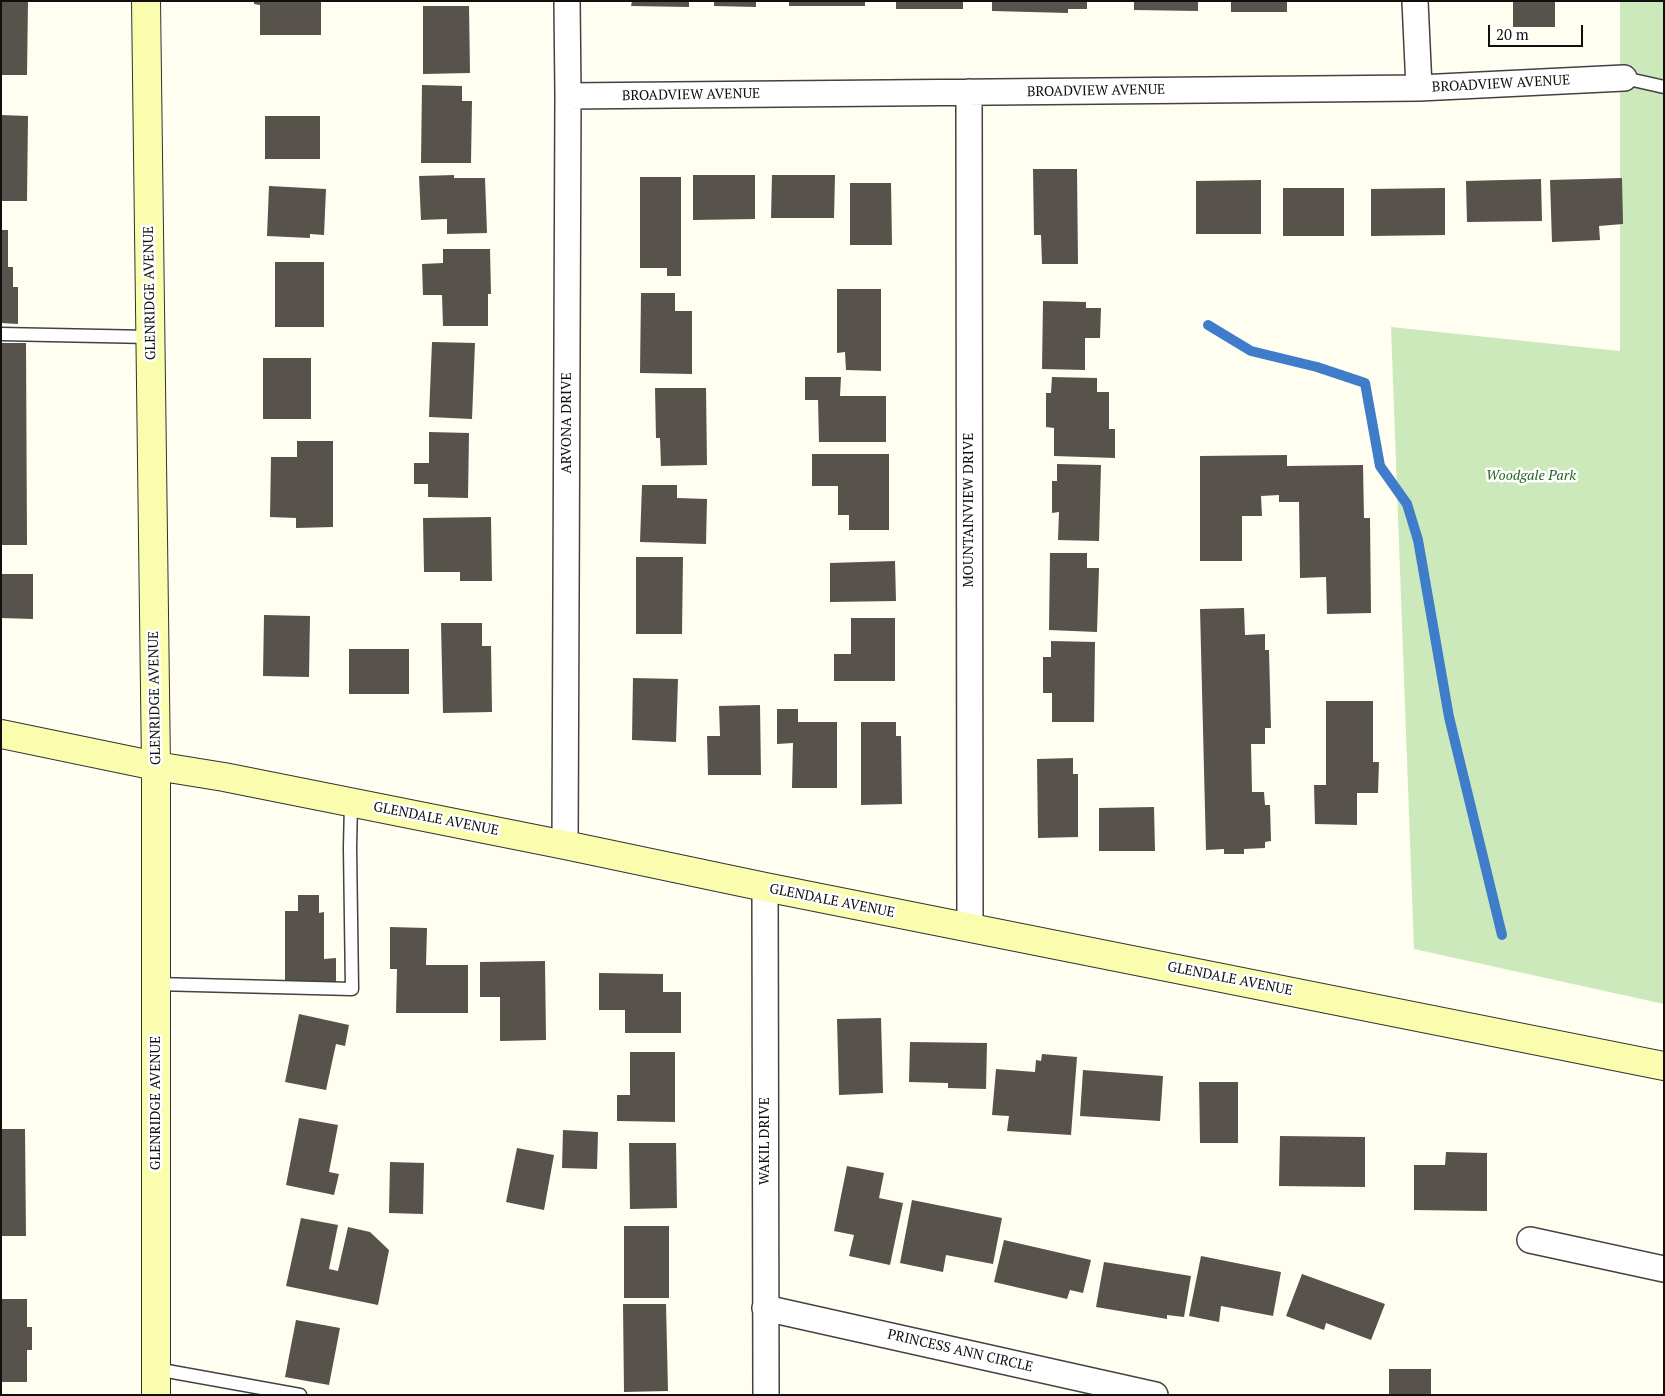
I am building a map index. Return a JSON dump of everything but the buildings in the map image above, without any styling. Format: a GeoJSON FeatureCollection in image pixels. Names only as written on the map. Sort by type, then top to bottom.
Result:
{"type":"FeatureCollection","features":[{"type":"Feature","properties":{"kind":"main road","name":"GLENRIDGE AVENUE"},"geometry":{"type":"LineString","coordinates":[[146,1],[156,766],[156,1382]]}},
{"type":"Feature","properties":{"kind":"main road","name":"GLENDALE AVENUE"},"geometry":{"type":"LineString","coordinates":[[1,734],[565,845],[764,887],[1664,1066]]}},
{"type":"Feature","properties":{"kind":"street","name":"ARVONA DRIVE"},"geometry":{"type":"LineString","coordinates":[[565,845],[567,1]]}},
{"type":"Feature","properties":{"kind":"street"},"geometry":{"type":"LineString","coordinates":[[1415,1],[1419,88]]}},
{"type":"Feature","properties":{"kind":"street","name":"BROADVIEW AVENUE"},"geometry":{"type":"LineString","coordinates":[[568,96],[1419,88],[1624,78]]}},
{"type":"Feature","properties":{"kind":"street","name":"MOUNTAINVIEW DRIVE"},"geometry":{"type":"LineString","coordinates":[[969,92],[970,927]]}},
{"type":"Feature","properties":{"kind":"street","name":"WAKIL DRIVE"},"geometry":{"type":"LineString","coordinates":[[764,887],[766,1395]]}},
{"type":"Feature","properties":{"kind":"street"},"geometry":{"type":"LineString","coordinates":[[1530,1240],[1664,1269]]}},
{"type":"Feature","properties":{"kind":"street","name":"PRINCESS ANN CIRCLE"},"geometry":{"type":"LineString","coordinates":[[765,1308],[1155,1395]]}},
{"type":"Feature","properties":{"kind":"lane"},"geometry":{"type":"LineString","coordinates":[[1624,78],[1664,87]]}},
{"type":"Feature","properties":{"kind":"lane"},"geometry":{"type":"LineString","coordinates":[[1,334],[150,337]]}},
{"type":"Feature","properties":{"kind":"lane"},"geometry":{"type":"LineString","coordinates":[[156,984],[352,989],[351,803]]}},
{"type":"Feature","properties":{"kind":"lane"},"geometry":{"type":"LineString","coordinates":[[156,1382],[300,1395]]}},
{"type":"Feature","properties":{"kind":"green space","name":"Woodgale Park"},"geometry":{"type":"Polygon","coordinates":[[[1620,1],[1664,1],[1664,1004],[1414,949],[1391,327],[1620,351],[1620,1]]]}},
{"type":"Feature","properties":{"kind":"waterway"},"geometry":{"type":"LineString","coordinates":[[1208,325],[1251,351],[1317,367],[1365,383],[1380,466],[1407,504],[1418,540],[1449,717],[1502,935]]}}]}
